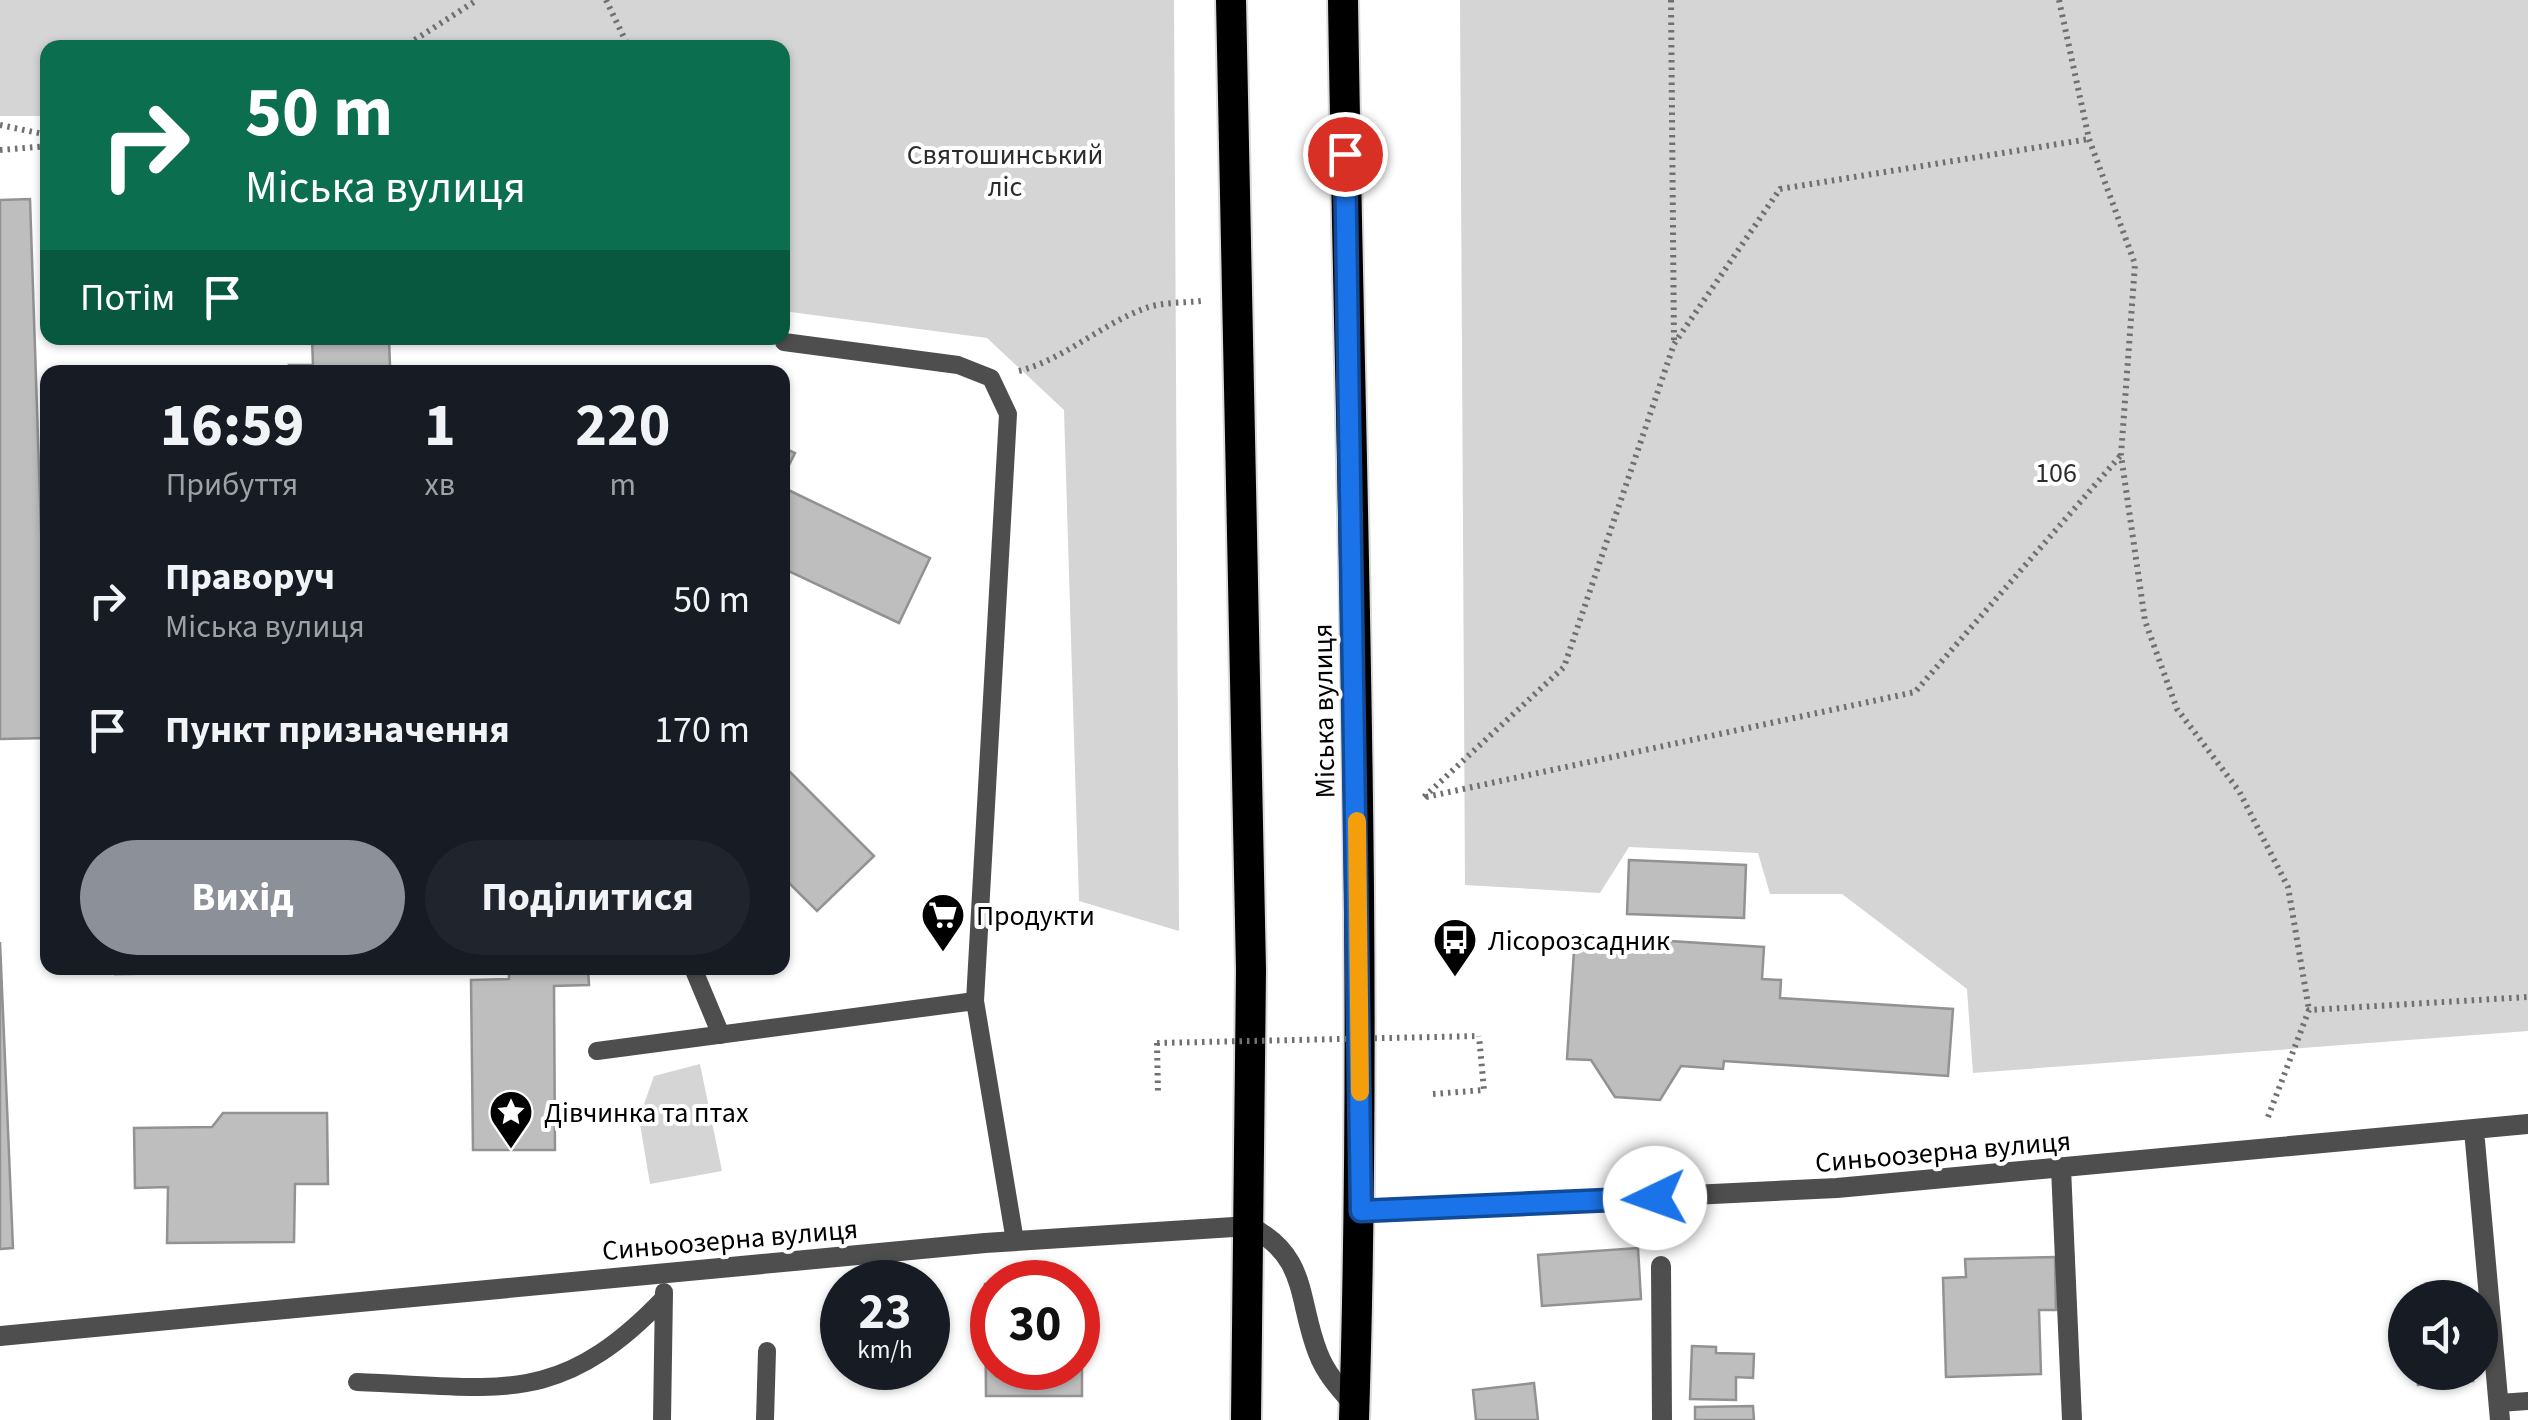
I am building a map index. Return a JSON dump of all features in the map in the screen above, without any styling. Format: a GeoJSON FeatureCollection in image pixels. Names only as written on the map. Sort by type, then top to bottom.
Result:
{"type":"FeatureCollection","features":[{"type":"Feature","properties":{"kind":"highway"},"geometry":{"type":"LineString","coordinates":[[1230,0],[1251,950],[1246,1420]]}},
{"type":"Feature","properties":{"kind":"highway","name":"Міська вулиця"},"geometry":{"type":"LineString","coordinates":[[1343,0],[1361,1211],[1354,1413]]}},
{"type":"Feature","properties":{"kind":"street","name":"Синьоозерна вулиця"},"geometry":{"type":"LineString","coordinates":[[1361,1211],[1837,1188],[2528,1124]]}},
{"type":"Feature","properties":{"kind":"street"},"geometry":{"type":"LineString","coordinates":[[2474,1130],[2500,1412]]}},
{"type":"Feature","properties":{"kind":"street"},"geometry":{"type":"LineString","coordinates":[[2060,1168],[2072,1420]]}},
{"type":"Feature","properties":{"kind":"street","name":"Синьоозерна вулиця"},"geometry":{"type":"LineString","coordinates":[[0,1336],[1015,1241],[1249,1226]]}},
{"type":"Feature","properties":{"kind":"street"},"geometry":{"type":"LineString","coordinates":[[1249,1226],[1272,1237],[1291,1262],[1304,1294],[1317,1350],[1354,1413]]}},
{"type":"Feature","properties":{"kind":"street"},"geometry":{"type":"LineString","coordinates":[[1661,1266],[1662,1420]]}},
{"type":"Feature","properties":{"kind":"lane"},"geometry":{"type":"LineString","coordinates":[[790,343],[958,366],[991,378],[1008,414],[975,1001],[1015,1241]]}},
{"type":"Feature","properties":{"kind":"lane"},"geometry":{"type":"LineString","coordinates":[[696,975],[720,1035]]}},
{"type":"Feature","properties":{"kind":"lane"},"geometry":{"type":"LineString","coordinates":[[596,1052],[975,1001]]}},
{"type":"Feature","properties":{"kind":"lane"},"geometry":{"type":"LineString","coordinates":[[662,1420],[665,1272]]}},
{"type":"Feature","properties":{"kind":"lane"},"geometry":{"type":"LineString","coordinates":[[357,1382],[515,1387],[567,1374],[624,1340],[664,1298]]}},
{"type":"Feature","properties":{"kind":"lane"},"geometry":{"type":"LineString","coordinates":[[764,1420],[766,1351]]}},
{"type":"Feature","properties":{"kind":"lane"},"geometry":{"type":"LineString","coordinates":[[2500,1412],[2528,1400]]}},
{"type":"Feature","properties":{"kind":"path"},"geometry":{"type":"LineString","coordinates":[[414,40],[477,0]]}},
{"type":"Feature","properties":{"kind":"path"},"geometry":{"type":"LineString","coordinates":[[606,0],[624,40]]}},
{"type":"Feature","properties":{"kind":"path"},"geometry":{"type":"LineString","coordinates":[[1670,0],[1674,344]]}},
{"type":"Feature","properties":{"kind":"path"},"geometry":{"type":"LineString","coordinates":[[2059,0],[2088,139],[2135,264],[2121,455],[2145,621],[2178,709],[2239,791],[2288,887],[2309,1010],[2255,1150]]}},
{"type":"Feature","properties":{"kind":"path"},"geometry":{"type":"LineString","coordinates":[[0,125],[40,133]]}},
{"type":"Feature","properties":{"kind":"path"},"geometry":{"type":"LineString","coordinates":[[2088,139],[1780,190],[1674,344],[1564,668],[1424,798],[1915,692],[2121,455]]}},
{"type":"Feature","properties":{"kind":"path"},"geometry":{"type":"LineString","coordinates":[[0,150],[40,147]]}},
{"type":"Feature","properties":{"kind":"path"},"geometry":{"type":"LineString","coordinates":[[991,378],[1044,364],[1099,329],[1150,306],[1201,301]]}},
{"type":"Feature","properties":{"kind":"path"},"geometry":{"type":"LineString","coordinates":[[2309,1010],[2528,997]]}},
{"type":"Feature","properties":{"kind":"path"},"geometry":{"type":"LineString","coordinates":[[1158,1094],[1158,1043],[1479,1036],[1484,1090],[1433,1094]]}},
{"type":"Feature","properties":{"kind":"green space","name":"Святошинський ліс"},"geometry":{"type":"Polygon","coordinates":[[[0,0],[1174,0],[1179,931],[1079,901],[1064,410],[987,338],[790,312],[790,40],[40,40],[40,116],[0,116],[0,0]]]}},
{"type":"Feature","properties":{"kind":"green space","name":"106"},"geometry":{"type":"Polygon","coordinates":[[[1460,0],[2528,0],[2528,1031],[1973,1073],[1967,989],[1842,894],[1770,894],[1758,853],[1629,847],[1600,893],[1465,885],[1460,0]]]}},
{"type":"Feature","properties":{"kind":"green space"},"geometry":{"type":"Polygon","coordinates":[[[700,1064],[722,1171],[650,1184],[639,1118],[654,1076],[700,1064]]]}},
{"type":"Feature","properties":{"kind":"building"},"geometry":{"type":"Polygon","coordinates":[[[30,199],[40,498],[40,738],[0,739],[0,200],[30,199]]]}},
{"type":"Feature","properties":{"kind":"building"},"geometry":{"type":"Polygon","coordinates":[[[312,345],[389,345],[390,365],[313,365],[312,345]]]}},
{"type":"Feature","properties":{"kind":"building"},"geometry":{"type":"Polygon","coordinates":[[[790,491],[930,558],[899,623],[790,572],[790,491]]]}},
{"type":"Feature","properties":{"kind":"building"},"geometry":{"type":"Polygon","coordinates":[[[790,772],[874,856],[817,911],[790,884],[790,772]]]}},
{"type":"Feature","properties":{"kind":"building"},"geometry":{"type":"Polygon","coordinates":[[[1629,860],[1746,865],[1744,918],[1627,914],[1629,860]]]}},
{"type":"Feature","properties":{"kind":"building"},"geometry":{"type":"Polygon","coordinates":[[[1575,935],[1764,947],[1762,979],[1781,980],[1780,998],[1953,1009],[1948,1076],[1724,1061],[1723,1069],[1681,1066],[1660,1100],[1615,1097],[1591,1060],[1567,1059],[1575,935]]]}},
{"type":"Feature","properties":{"kind":"building"},"geometry":{"type":"Polygon","coordinates":[[[0,942],[13,1248],[0,1249],[0,942]]]}},
{"type":"Feature","properties":{"kind":"building"},"geometry":{"type":"Polygon","coordinates":[[[509,975],[588,975],[589,985],[554,986],[555,1150],[473,1150],[471,980],[509,979],[509,975]]]}},
{"type":"Feature","properties":{"kind":"building"},"geometry":{"type":"Polygon","coordinates":[[[223,1113],[327,1113],[328,1184],[295,1184],[294,1242],[167,1243],[168,1187],[135,1188],[134,1128],[212,1127],[223,1113]]]}},
{"type":"Feature","properties":{"kind":"building"},"geometry":{"type":"Polygon","coordinates":[[[1638,1248],[1641,1299],[1542,1306],[1538,1255],[1638,1248]]]}},
{"type":"Feature","properties":{"kind":"building"},"geometry":{"type":"Polygon","coordinates":[[[2055,1257],[2056,1310],[2039,1310],[2041,1374],[1946,1377],[1943,1278],[1966,1277],[1965,1259],[2055,1257]]]}},
{"type":"Feature","properties":{"kind":"building"},"geometry":{"type":"Polygon","coordinates":[[[1692,1346],[1716,1347],[1716,1353],[1754,1354],[1753,1378],[1736,1377],[1736,1400],[1690,1399],[1692,1346]]]}},
{"type":"Feature","properties":{"kind":"building"},"geometry":{"type":"Polygon","coordinates":[[[1534,1383],[1538,1420],[1476,1420],[1473,1390],[1534,1383]]]}},
{"type":"Feature","properties":{"kind":"building"},"geometry":{"type":"Polygon","coordinates":[[[986,1390],[1082,1390],[1082,1396],[986,1396],[986,1390]]]}},
{"type":"Feature","properties":{"kind":"building"},"geometry":{"type":"Polygon","coordinates":[[[1753,1406],[1754,1420],[1695,1420],[1695,1407],[1753,1406]]]}},
{"type":"Feature","properties":{"kind":"slow traffic"},"geometry":{"type":"LineString","coordinates":[[1357,821],[1360,1092]]}},
{"type":"Feature","properties":{"kind":"place","name":"Продукти"},"geometry":{"type":"Point","coordinates":[943,953]}},
{"type":"Feature","properties":{"kind":"place","name":"Лісорозсадник"},"geometry":{"type":"Point","coordinates":[1455,978]}},
{"type":"Feature","properties":{"kind":"place","name":"Дівчинка та птах"},"geometry":{"type":"Point","coordinates":[511,1150]}},
{"type":"Feature","properties":{"kind":"route"},"geometry":{"type":"LineString","coordinates":[[1345,154],[1361,1211],[1655,1198]]}}]}
